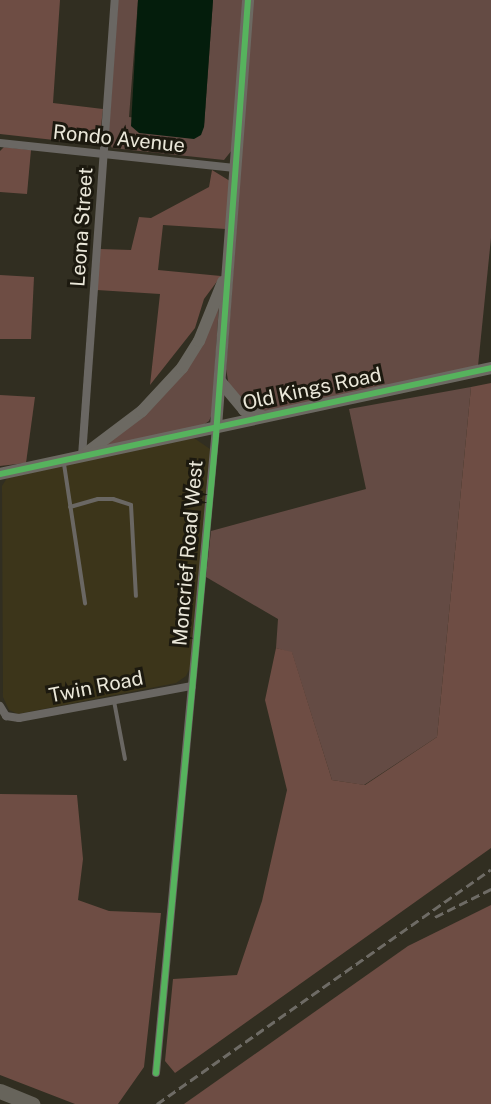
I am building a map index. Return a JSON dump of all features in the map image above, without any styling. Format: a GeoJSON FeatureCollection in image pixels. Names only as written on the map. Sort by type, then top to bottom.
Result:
{"type":"FeatureCollection","features":[{"type":"Feature","properties":{"kind":"highway"},"geometry":{"type":"LineString","coordinates":[[0,1091],[33,1104]]}},
{"type":"Feature","properties":{"kind":"street","name":"Leona Street"},"geometry":{"type":"LineString","coordinates":[[82,456],[115,0]]}},
{"type":"Feature","properties":{"kind":"street","name":"Moncrief Road West"},"geometry":{"type":"LineString","coordinates":[[156,1073],[220,381],[248,0]]}},
{"type":"Feature","properties":{"kind":"street","name":"Rondo Avenue"},"geometry":{"type":"LineString","coordinates":[[0,143],[236,168]]}},
{"type":"Feature","properties":{"kind":"street"},"geometry":{"type":"LineString","coordinates":[[82,456],[142,411],[182,368],[214,310],[229,264]]}},
{"type":"Feature","properties":{"kind":"street","name":"Old Kings Road"},"geometry":{"type":"LineString","coordinates":[[0,474],[491,368]]}},
{"type":"Feature","properties":{"kind":"street"},"geometry":{"type":"LineString","coordinates":[[220,381],[244,410],[264,417]]}},
{"type":"Feature","properties":{"kind":"street","name":"Twin Road"},"geometry":{"type":"LineString","coordinates":[[0,706],[6,716],[19,718],[192,686]]}},
{"type":"Feature","properties":{"kind":"lane"},"geometry":{"type":"LineString","coordinates":[[63,460],[85,603]]}},
{"type":"Feature","properties":{"kind":"lane"},"geometry":{"type":"LineString","coordinates":[[70,507],[113,499],[131,505],[136,596]]}},
{"type":"Feature","properties":{"kind":"lane"},"geometry":{"type":"LineString","coordinates":[[114,700],[125,759]]}},
{"type":"Feature","properties":{"kind":"shaded area"},"geometry":{"type":"Polygon","coordinates":[[[0,0],[60,0],[53,103],[103,109],[99,145],[0,134],[0,0]]]}},
{"type":"Feature","properties":{"kind":"shaded area"},"geometry":{"type":"Polygon","coordinates":[[[118,0],[138,0],[129,117],[204,127],[213,0],[243,0],[232,150],[224,160],[112,148],[108,140],[118,0]]]}},
{"type":"Feature","properties":{"kind":"shaded area"},"geometry":{"type":"Polygon","coordinates":[[[138,0],[213,0],[204,127],[201,135],[194,139],[139,133],[131,126],[138,0]]]}},
{"type":"Feature","properties":{"kind":"shaded area"},"geometry":{"type":"Polygon","coordinates":[[[253,0],[491,0],[491,238],[478,366],[266,411],[252,408],[229,386],[226,369],[253,0]]]}},
{"type":"Feature","properties":{"kind":"shaded area"},"geometry":{"type":"Polygon","coordinates":[[[4,147],[31,150],[27,194],[0,192],[0,151],[4,147]]]}},
{"type":"Feature","properties":{"kind":"shaded area"},"geometry":{"type":"Polygon","coordinates":[[[212,170],[230,181],[226,229],[163,225],[158,270],[221,276],[204,299],[195,328],[150,385],[160,294],[97,290],[100,249],[131,250],[139,217],[151,218],[209,187],[212,170]]]}},
{"type":"Feature","properties":{"kind":"shaded area"},"geometry":{"type":"Polygon","coordinates":[[[0,275],[34,277],[31,339],[0,339],[0,275]]]}},
{"type":"Feature","properties":{"kind":"shaded area"},"geometry":{"type":"Polygon","coordinates":[[[219,304],[212,414],[209,421],[202,426],[104,446],[146,413],[219,304]]]}},
{"type":"Feature","properties":{"kind":"shaded area"},"geometry":{"type":"Polygon","coordinates":[[[491,383],[491,848],[175,1073],[165,1061],[173,979],[237,975],[262,901],[287,790],[265,700],[276,648],[292,652],[332,780],[365,785],[437,737],[471,387],[491,383]]]}},
{"type":"Feature","properties":{"kind":"shaded area"},"geometry":{"type":"Polygon","coordinates":[[[471,387],[437,737],[364,785],[332,780],[292,653],[276,648],[278,619],[206,577],[211,531],[366,489],[349,409],[471,387]]]}},
{"type":"Feature","properties":{"kind":"shaded area"},"geometry":{"type":"Polygon","coordinates":[[[0,395],[35,397],[26,463],[0,466],[0,395]]]}},
{"type":"Feature","properties":{"kind":"shaded area"},"geometry":{"type":"Polygon","coordinates":[[[194,438],[210,449],[190,668],[186,676],[176,683],[18,714],[9,710],[3,697],[2,486],[7,478],[194,438]]]}},
{"type":"Feature","properties":{"kind":"shaded area"},"geometry":{"type":"Polygon","coordinates":[[[0,794],[77,795],[83,859],[78,900],[109,911],[161,913],[144,1067],[118,1104],[75,1104],[0,1075],[0,794]]]}},
{"type":"Feature","properties":{"kind":"shaded area"},"geometry":{"type":"Polygon","coordinates":[[[491,905],[491,1104],[184,1104],[408,946],[491,905]]]}},
{"type":"Feature","properties":{"kind":"railway"},"geometry":{"type":"LineString","coordinates":[[157,1104],[491,869]]}},
{"type":"Feature","properties":{"kind":"railway"},"geometry":{"type":"LineString","coordinates":[[435,917],[491,889]]}},
{"type":"Feature","properties":{"kind":"cycle path"},"geometry":{"type":"LineString","coordinates":[[156,1073],[216,435],[248,0]]}},
{"type":"Feature","properties":{"kind":"cycle path"},"geometry":{"type":"LineString","coordinates":[[0,474],[491,368]]}}]}
